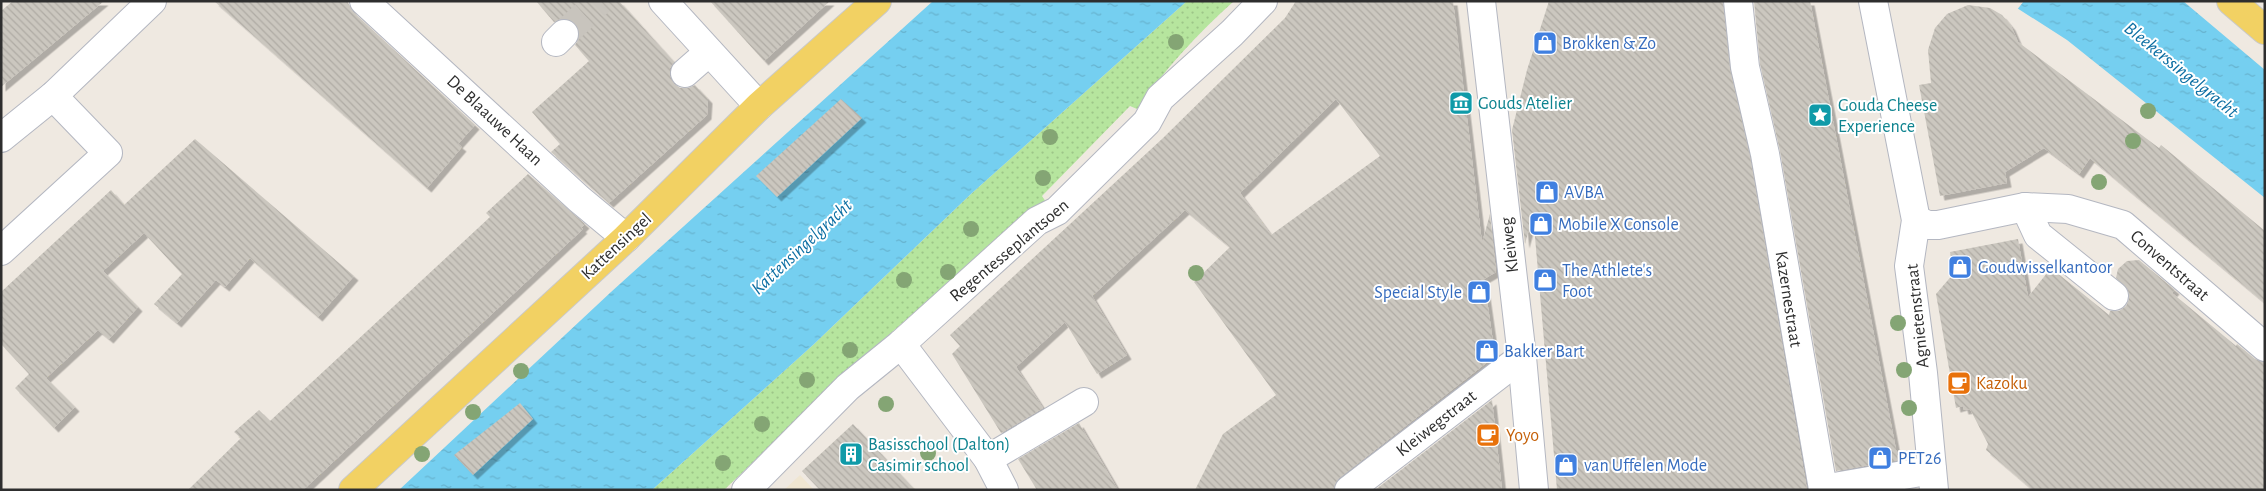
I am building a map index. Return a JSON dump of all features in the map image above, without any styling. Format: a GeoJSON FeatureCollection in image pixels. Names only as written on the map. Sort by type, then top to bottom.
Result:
{"type":"FeatureCollection","features":[{"type":"Feature","properties":{"kind":"main road","name":"Kattensingel"},"geometry":{"type":"LineString","coordinates":[[353,490],[626,238],[759,106],[877,1]]}},
{"type":"Feature","properties":{"kind":"main road"},"geometry":{"type":"LineString","coordinates":[[2231,1],[2265,30]]}},
{"type":"Feature","properties":{"kind":"street"},"geometry":{"type":"LineString","coordinates":[[1,138],[53,96],[152,1]]}},
{"type":"Feature","properties":{"kind":"street","name":"De Blaauwe Haan"},"geometry":{"type":"LineString","coordinates":[[364,1],[579,199],[626,238]]}},
{"type":"Feature","properties":{"kind":"street"},"geometry":{"type":"LineString","coordinates":[[663,1],[759,106]]}},
{"type":"Feature","properties":{"kind":"street","name":"Regentesseplantsoen"},"geometry":{"type":"LineString","coordinates":[[746,490],[848,387],[901,344],[1037,221],[1057,211],[1147,122],[1160,98],[1232,33],[1263,1]]}},
{"type":"Feature","properties":{"kind":"street","name":"Kleiweg"},"geometry":{"type":"LineString","coordinates":[[1481,1],[1522,357],[1534,490]]}},
{"type":"Feature","properties":{"kind":"street","name":"Kazernestraat"},"geometry":{"type":"LineString","coordinates":[[1738,1],[1745,67],[1765,154],[1823,489],[1933,480]]}},
{"type":"Feature","properties":{"kind":"street","name":"Agnietenstraat"},"geometry":{"type":"LineString","coordinates":[[1873,1],[1916,220],[1909,266],[1923,373],[1933,480]]}},
{"type":"Feature","properties":{"kind":"street"},"geometry":{"type":"LineString","coordinates":[[684,73],[709,52]]}},
{"type":"Feature","properties":{"kind":"street"},"geometry":{"type":"LineString","coordinates":[[1,251],[108,153],[53,96]]}},
{"type":"Feature","properties":{"kind":"street"},"geometry":{"type":"LineString","coordinates":[[2024,207],[2038,235],[2114,296]]}},
{"type":"Feature","properties":{"kind":"street","name":"Conventstraat"},"geometry":{"type":"LineString","coordinates":[[1916,220],[1928,225],[1938,225],[2024,207],[2068,209],[2123,225],[2265,347]]}},
{"type":"Feature","properties":{"kind":"street"},"geometry":{"type":"LineString","coordinates":[[901,344],[988,459],[1004,490]]}},
{"type":"Feature","properties":{"kind":"street","name":"Kleiwegstraat"},"geometry":{"type":"LineString","coordinates":[[1350,490],[1522,357]]}},
{"type":"Feature","properties":{"kind":"street"},"geometry":{"type":"LineString","coordinates":[[988,459],[1084,402]]}},
{"type":"Feature","properties":{"kind":"shaded area"},"geometry":{"type":"Polygon","coordinates":[[[800,475],[814,490],[784,490],[800,475]]]}},
{"type":"Feature","properties":{"kind":"green space"},"geometry":{"type":"Polygon","coordinates":[[[1187,1],[1234,1],[1182,52],[1137,109],[1130,106],[1042,196],[1046,202],[1027,213],[840,378],[724,490],[652,490],[813,345],[972,193],[1187,1]]]}},
{"type":"Feature","properties":{"kind":"water","name":"Kattensingelgracht"},"geometry":{"type":"Polygon","coordinates":[[[933,1],[1187,1],[972,193],[813,345],[652,490],[399,490],[611,292],[933,1]]]}},
{"type":"Feature","properties":{"kind":"water","name":"Bleekerssingelgracht"},"geometry":{"type":"Polygon","coordinates":[[[2006,1],[2183,1],[2265,70],[2265,198],[2067,40],[2006,1]]]}},
{"type":"Feature","properties":{"kind":"pier"},"geometry":{"type":"Polygon","coordinates":[[[2003,1],[2024,1],[2016,11],[2003,1]]]}},
{"type":"Feature","properties":{"kind":"building"},"geometry":{"type":"Polygon","coordinates":[[[13,1],[104,1],[1,87],[1,11],[13,1]]]}},
{"type":"Feature","properties":{"kind":"building"},"geometry":{"type":"Polygon","coordinates":[[[214,1],[347,1],[353,12],[475,125],[458,144],[462,147],[427,188],[214,1]]]}},
{"type":"Feature","properties":{"kind":"building"},"geometry":{"type":"Polygon","coordinates":[[[536,1],[619,1],[674,62],[670,68],[670,76],[674,84],[680,88],[688,88],[695,85],[708,99],[707,115],[609,203],[551,152],[560,144],[532,112],[589,61],[575,45],[579,38],[579,30],[575,23],[568,19],[560,19],[554,22],[536,1]]]}},
{"type":"Feature","properties":{"kind":"building"},"geometry":{"type":"Polygon","coordinates":[[[710,1],[830,1],[764,61],[710,1]]]}},
{"type":"Feature","properties":{"kind":"building"},"geometry":{"type":"Polygon","coordinates":[[[1296,1],[1453,1],[1482,243],[1490,214],[1496,272],[1484,279],[1495,356],[1339,478],[1334,490],[1195,490],[1223,434],[1276,395],[1194,282],[1230,247],[1185,210],[1092,296],[1127,355],[1097,374],[1065,322],[1016,367],[1043,408],[1001,433],[952,354],[960,346],[950,335],[1162,139],[1285,18],[1296,1]],[[1336,99],[1240,193],[1271,235],[1380,156],[1336,99]]]}},
{"type":"Feature","properties":{"kind":"building"},"geometry":{"type":"Polygon","coordinates":[[[1549,1],[1723,1],[1730,70],[1750,157],[1807,490],[1557,490],[1533,214],[1525,244],[1512,130],[1527,70],[1549,1]]]}},
{"type":"Feature","properties":{"kind":"building"},"geometry":{"type":"Polygon","coordinates":[[[1754,1],[1810,1],[1898,460],[1836,471],[1780,151],[1760,64],[1754,1]]]}},
{"type":"Feature","properties":{"kind":"building"},"geometry":{"type":"Polygon","coordinates":[[[1968,5],[1990,8],[2002,15],[2011,26],[2018,42],[2159,148],[2161,145],[2265,231],[2265,303],[2090,158],[2079,174],[2044,148],[2005,172],[2007,183],[1940,196],[1919,85],[1931,83],[1928,50],[1935,28],[1947,14],[1968,5]]]}},
{"type":"Feature","properties":{"kind":"building"},"geometry":{"type":"Polygon","coordinates":[[[841,99],[862,118],[777,197],[756,176],[841,99]]]}},
{"type":"Feature","properties":{"kind":"building"},"geometry":{"type":"Polygon","coordinates":[[[195,139],[354,276],[318,317],[250,258],[225,287],[216,280],[177,323],[154,304],[182,274],[144,233],[103,271],[138,307],[109,339],[98,330],[46,378],[75,407],[54,428],[15,388],[29,374],[1,344],[1,292],[111,190],[124,205],[195,139]]]}},
{"type":"Feature","properties":{"kind":"building"},"geometry":{"type":"Polygon","coordinates":[[[528,174],[585,224],[581,228],[583,229],[303,490],[188,490],[241,438],[234,432],[259,410],[270,421],[490,217],[486,213],[528,174]]]}},
{"type":"Feature","properties":{"kind":"building"},"geometry":{"type":"Polygon","coordinates":[[[2018,239],[2028,297],[2051,268],[2109,315],[2110,311],[2119,311],[2126,306],[2129,299],[2128,290],[2116,278],[2118,269],[2127,261],[2139,260],[2175,290],[2172,293],[2236,346],[2237,344],[2255,359],[2265,362],[2265,490],[2033,490],[1986,450],[1988,444],[1970,409],[1964,410],[1963,406],[1956,408],[1936,294],[1954,273],[1950,252],[2018,239]]]}},
{"type":"Feature","properties":{"kind":"building"},"geometry":{"type":"Polygon","coordinates":[[[1492,400],[1502,490],[1375,490],[1492,400]]]}},
{"type":"Feature","properties":{"kind":"building"},"geometry":{"type":"Polygon","coordinates":[[[520,403],[533,419],[473,475],[454,455],[520,403]]]}},
{"type":"Feature","properties":{"kind":"building"},"geometry":{"type":"Polygon","coordinates":[[[1079,423],[1118,490],[1037,490],[1018,459],[1079,423]]]}},
{"type":"Feature","properties":{"kind":"building","name":"Basisschool (Dalton) Casimir school"},"geometry":{"type":"Polygon","coordinates":[[[853,424],[915,490],[820,490],[802,471],[853,424]]]}},
{"type":"Feature","properties":{"kind":"tunnel"},"geometry":{"type":"LineString","coordinates":[[564,34],[600,1]]}},
{"type":"Feature","properties":{"kind":"place","name":"Brokken & Zo"},"geometry":{"type":"Point","coordinates":[1545,43]}},
{"type":"Feature","properties":{"kind":"place","name":"Gouds Atelier"},"geometry":{"type":"Point","coordinates":[1461,103]}},
{"type":"Feature","properties":{"kind":"place","name":"Gouda Cheese Experience"},"geometry":{"type":"Point","coordinates":[1820,115]}},
{"type":"Feature","properties":{"kind":"place","name":"AVBA"},"geometry":{"type":"Point","coordinates":[1547,192]}},
{"type":"Feature","properties":{"kind":"place","name":"Mobile X Console"},"geometry":{"type":"Point","coordinates":[1541,224]}},
{"type":"Feature","properties":{"kind":"place","name":"Goudwisselkantoor"},"geometry":{"type":"Point","coordinates":[1960,267]}},
{"type":"Feature","properties":{"kind":"place","name":"The Athlete's Foot"},"geometry":{"type":"Point","coordinates":[1545,280]}},
{"type":"Feature","properties":{"kind":"place","name":"Special Style"},"geometry":{"type":"Point","coordinates":[1479,292]}},
{"type":"Feature","properties":{"kind":"place","name":"Bakker Bart"},"geometry":{"type":"Point","coordinates":[1487,351]}},
{"type":"Feature","properties":{"kind":"place","name":"Kazoku"},"geometry":{"type":"Point","coordinates":[1959,383]}},
{"type":"Feature","properties":{"kind":"place","name":"Yoyo"},"geometry":{"type":"Point","coordinates":[1488,435]}},
{"type":"Feature","properties":{"kind":"place","name":"Basisschool (Dalton) Casimir school"},"geometry":{"type":"Point","coordinates":[851,454]}},
{"type":"Feature","properties":{"kind":"place","name":"PET26"},"geometry":{"type":"Point","coordinates":[1880,458]}},
{"type":"Feature","properties":{"kind":"place","name":"van Uffelen Mode"},"geometry":{"type":"Point","coordinates":[1566,465]}}]}
